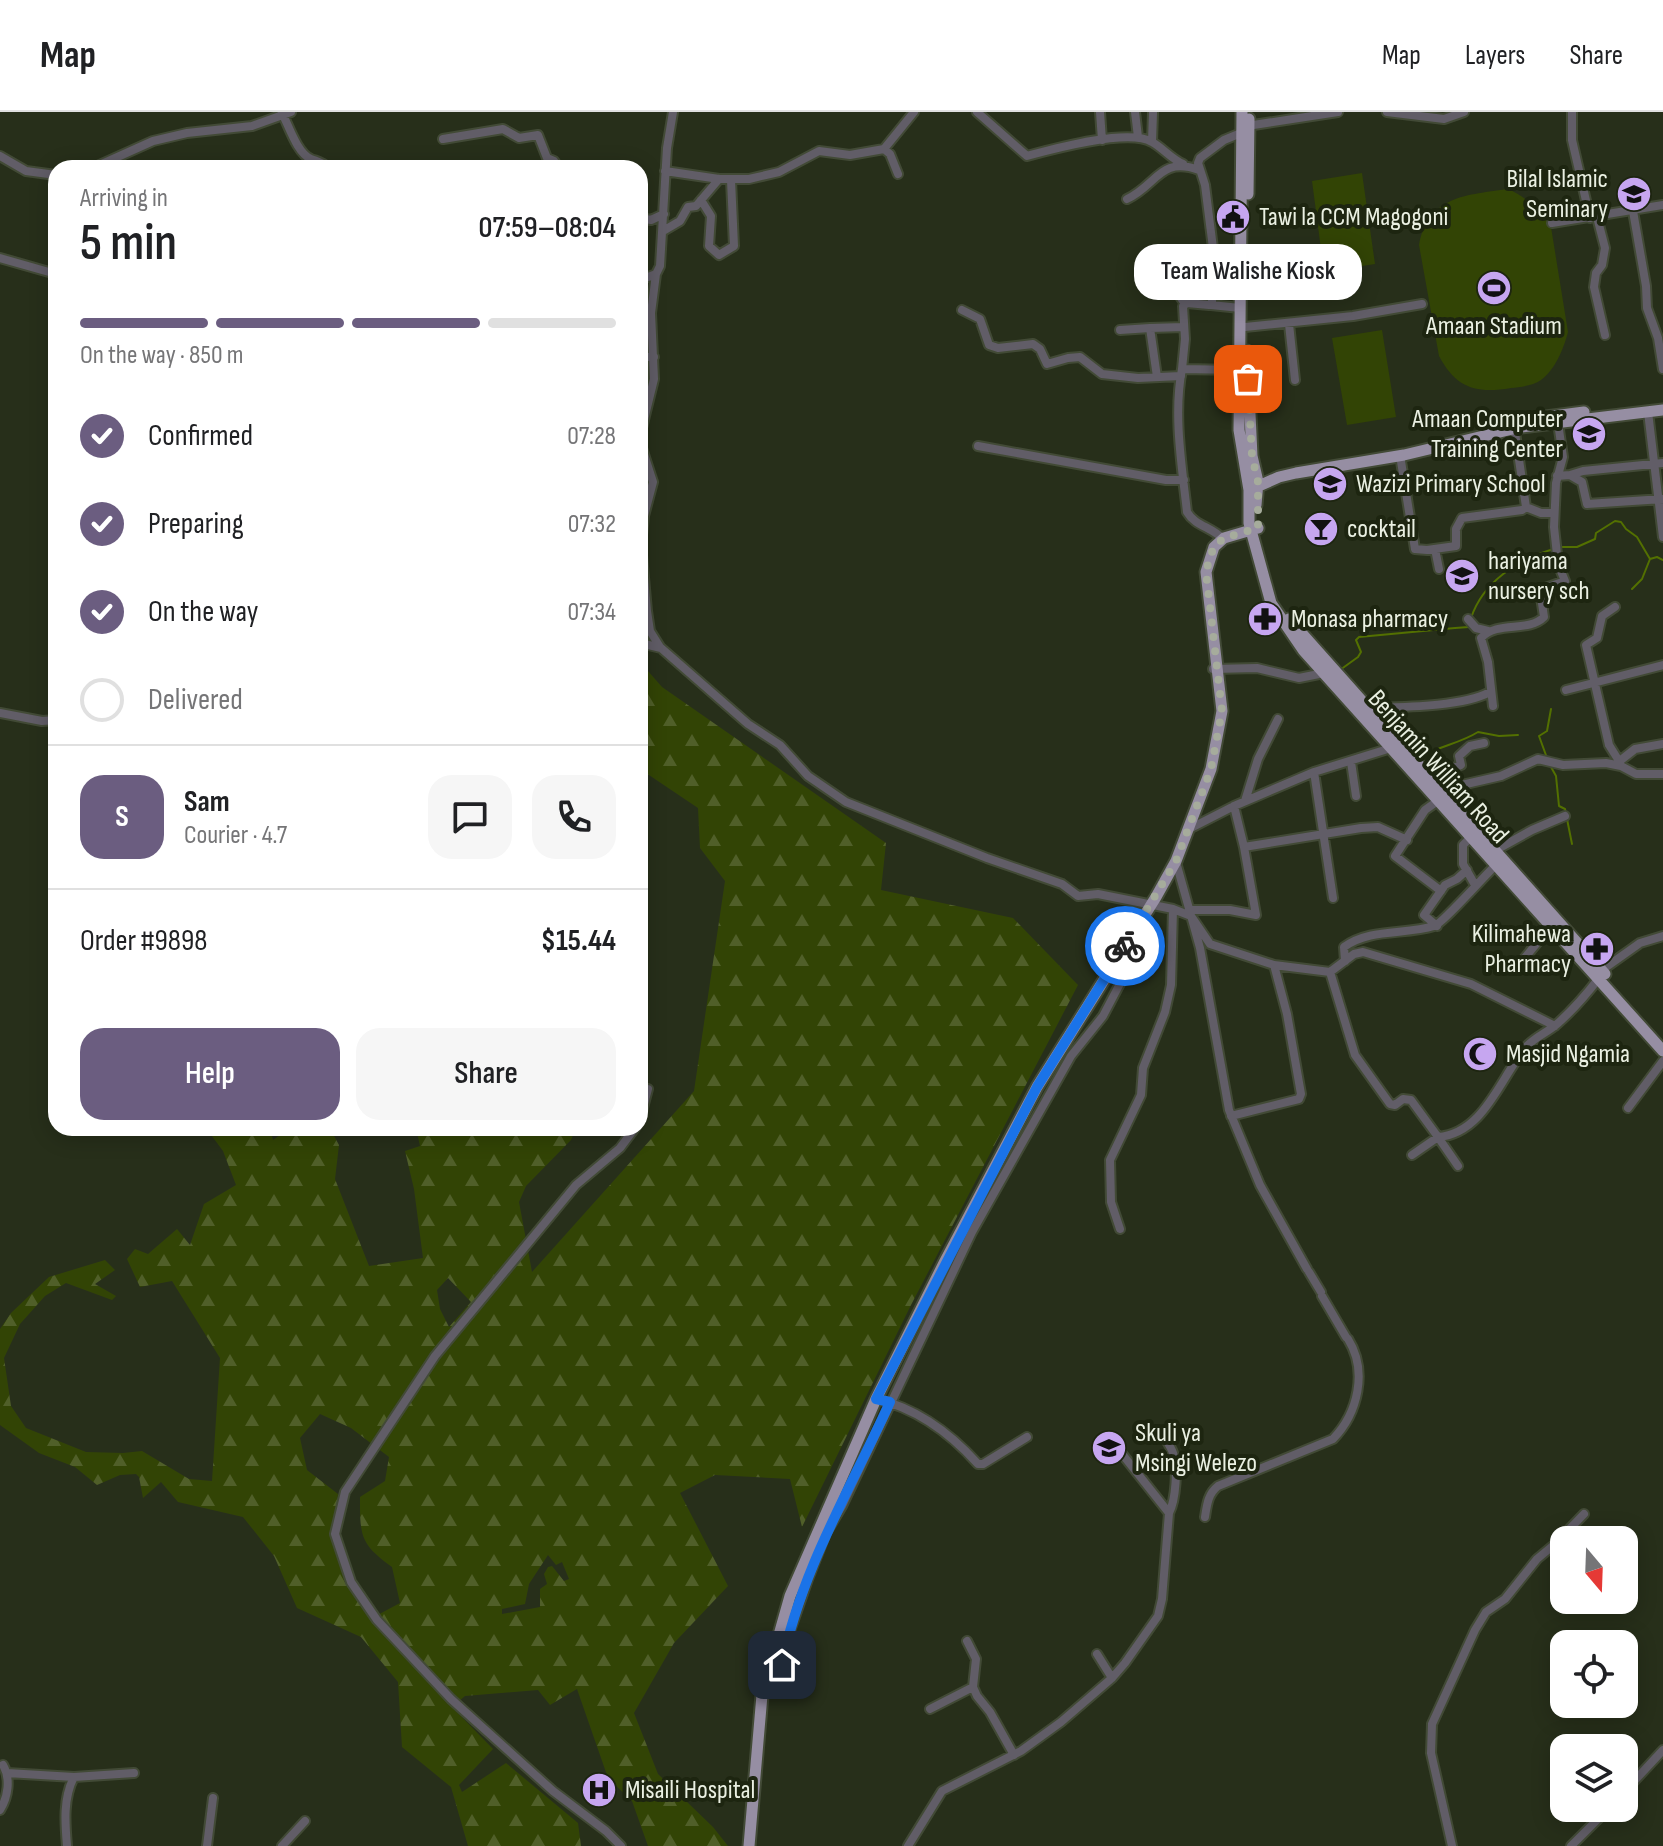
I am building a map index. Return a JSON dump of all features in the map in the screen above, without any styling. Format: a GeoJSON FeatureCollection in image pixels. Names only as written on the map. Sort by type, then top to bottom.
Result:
{"type":"FeatureCollection","features":[{"type":"Feature","properties":{"kind":"main road"},"geometry":{"type":"LineString","coordinates":[[1242,112],[1245,327],[1253,483]]}},
{"type":"Feature","properties":{"kind":"main road"},"geometry":{"type":"LineString","coordinates":[[1248,112],[1244,129],[1239,430],[1253,483]]}},
{"type":"Feature","properties":{"kind":"main road"},"geometry":{"type":"LineString","coordinates":[[1253,483],[1294,467],[1514,425],[1663,403]]}},
{"type":"Feature","properties":{"kind":"main road"},"geometry":{"type":"LineString","coordinates":[[1253,483],[1400,455],[1514,425],[1558,423],[1663,410]]}},
{"type":"Feature","properties":{"kind":"main road","name":"Benjamin William Road"},"geometry":{"type":"LineString","coordinates":[[1253,483],[1253,526],[1266,592],[1275,613],[1391,748],[1496,850],[1663,1051]]}},
{"type":"Feature","properties":{"kind":"main road"},"geometry":{"type":"LineString","coordinates":[[749,1846],[762,1695],[790,1596],[876,1399],[1037,1087],[1176,861],[1211,769],[1216,743],[1215,669],[1200,571],[1203,554],[1221,537],[1253,526]]}},
{"type":"Feature","properties":{"kind":"main road","name":"Benjamin William Road"},"geometry":{"type":"LineString","coordinates":[[1253,526],[1266,576],[1281,609],[1432,780],[1471,837],[1551,926],[1663,1041]]}},
{"type":"Feature","properties":{"kind":"street"},"geometry":{"type":"LineString","coordinates":[[648,403],[654,379],[651,313],[656,274],[660,266],[665,171],[673,112]]}},
{"type":"Feature","properties":{"kind":"street"},"geometry":{"type":"LineString","coordinates":[[665,171],[719,179],[749,179],[779,172],[819,151],[850,155],[884,149],[914,112]]}},
{"type":"Feature","properties":{"kind":"street"},"geometry":{"type":"LineString","coordinates":[[977,112],[1027,156],[1071,144],[1138,137],[1152,142],[1170,158],[1199,170]]}},
{"type":"Feature","properties":{"kind":"street"},"geometry":{"type":"LineString","coordinates":[[1100,112],[1102,140]]}},
{"type":"Feature","properties":{"kind":"street"},"geometry":{"type":"LineString","coordinates":[[1135,112],[1138,137]]}},
{"type":"Feature","properties":{"kind":"street"},"geometry":{"type":"LineString","coordinates":[[1152,142],[1153,112]]}},
{"type":"Feature","properties":{"kind":"street"},"geometry":{"type":"LineString","coordinates":[[1211,305],[1213,248],[1205,185],[1199,170],[1200,158],[1244,129],[1338,112]]}},
{"type":"Feature","properties":{"kind":"street"},"geometry":{"type":"LineString","coordinates":[[1387,112],[1444,119],[1464,112]]}},
{"type":"Feature","properties":{"kind":"street"},"geometry":{"type":"LineString","coordinates":[[1572,112],[1572,140],[1605,248],[1594,287],[1605,335]]}},
{"type":"Feature","properties":{"kind":"street"},"geometry":{"type":"LineString","coordinates":[[111,160],[153,141],[187,133],[252,126],[285,113],[300,148],[310,158],[319,160]]}},
{"type":"Feature","properties":{"kind":"street"},"geometry":{"type":"LineString","coordinates":[[443,139],[503,129],[519,138],[538,135],[547,158],[552,160]]}},
{"type":"Feature","properties":{"kind":"street"},"geometry":{"type":"LineString","coordinates":[[884,149],[890,154],[898,174]]}},
{"type":"Feature","properties":{"kind":"street"},"geometry":{"type":"LineString","coordinates":[[0,156],[26,171],[48,174]]}},
{"type":"Feature","properties":{"kind":"street"},"geometry":{"type":"LineString","coordinates":[[1127,199],[1143,190],[1156,175],[1183,164]]}},
{"type":"Feature","properties":{"kind":"street"},"geometry":{"type":"LineString","coordinates":[[663,231],[680,221],[688,207],[696,206],[719,179]]}},
{"type":"Feature","properties":{"kind":"street"},"geometry":{"type":"LineString","coordinates":[[701,200],[711,216],[709,246],[719,255],[734,246],[731,180]]}},
{"type":"Feature","properties":{"kind":"street"},"geometry":{"type":"LineString","coordinates":[[1552,223],[1663,205]]}},
{"type":"Feature","properties":{"kind":"street"},"geometry":{"type":"LineString","coordinates":[[1633,211],[1647,308],[1658,338],[1663,369]]}},
{"type":"Feature","properties":{"kind":"street"},"geometry":{"type":"LineString","coordinates":[[648,219],[664,214]]}},
{"type":"Feature","properties":{"kind":"street"},"geometry":{"type":"LineString","coordinates":[[0,258],[48,272]]}},
{"type":"Feature","properties":{"kind":"street"},"geometry":{"type":"LineString","coordinates":[[1173,271],[1179,295],[1185,304],[1179,416],[1187,512],[1192,521],[1221,537]]}},
{"type":"Feature","properties":{"kind":"street"},"geometry":{"type":"LineString","coordinates":[[648,277],[656,274]]}},
{"type":"Feature","properties":{"kind":"street"},"geometry":{"type":"LineString","coordinates":[[1185,304],[1240,308]]}},
{"type":"Feature","properties":{"kind":"street"},"geometry":{"type":"LineString","coordinates":[[1245,327],[1289,324],[1422,304]]}},
{"type":"Feature","properties":{"kind":"street"},"geometry":{"type":"LineString","coordinates":[[962,310],[980,319],[989,345],[998,348],[1033,344],[1040,349],[1047,364],[1080,357],[1102,374],[1157,377],[1181,372],[1239,370]]}},
{"type":"Feature","properties":{"kind":"street"},"geometry":{"type":"LineString","coordinates":[[1289,324],[1295,380]]}},
{"type":"Feature","properties":{"kind":"street"},"geometry":{"type":"LineString","coordinates":[[1120,330],[1184,327]]}},
{"type":"Feature","properties":{"kind":"street"},"geometry":{"type":"LineString","coordinates":[[1150,328],[1157,377]]}},
{"type":"Feature","properties":{"kind":"street"},"geometry":{"type":"LineString","coordinates":[[648,357],[654,357]]}},
{"type":"Feature","properties":{"kind":"street"},"geometry":{"type":"LineString","coordinates":[[1648,412],[1663,537]]}},
{"type":"Feature","properties":{"kind":"street"},"geometry":{"type":"LineString","coordinates":[[1470,622],[1488,631],[1538,623],[1544,617],[1540,590],[1565,581],[1556,547],[1554,513],[1557,476],[1563,457],[1558,423]]}},
{"type":"Feature","properties":{"kind":"street"},"geometry":{"type":"LineString","coordinates":[[1514,425],[1526,507]]}},
{"type":"Feature","properties":{"kind":"street"},"geometry":{"type":"LineString","coordinates":[[978,446],[1166,480],[1184,480]]}},
{"type":"Feature","properties":{"kind":"street"},"geometry":{"type":"LineString","coordinates":[[1400,455],[1414,548],[1456,546],[1456,529],[1462,518],[1526,507]]}},
{"type":"Feature","properties":{"kind":"street"},"geometry":{"type":"LineString","coordinates":[[1557,476],[1663,463]]}},
{"type":"Feature","properties":{"kind":"street"},"geometry":{"type":"LineString","coordinates":[[648,465],[652,476],[648,501]]}},
{"type":"Feature","properties":{"kind":"street"},"geometry":{"type":"LineString","coordinates":[[1570,475],[1582,482],[1587,504],[1660,500]]}},
{"type":"Feature","properties":{"kind":"street"},"geometry":{"type":"LineString","coordinates":[[1526,507],[1541,513],[1554,513]]}},
{"type":"Feature","properties":{"kind":"street"},"geometry":{"type":"LineString","coordinates":[[1435,549],[1439,569]]}},
{"type":"Feature","properties":{"kind":"street"},"geometry":{"type":"LineString","coordinates":[[1615,607],[1602,616],[1597,638],[1586,645],[1609,745],[1617,763]]}},
{"type":"Feature","properties":{"kind":"street"},"geometry":{"type":"LineString","coordinates":[[648,618],[650,631],[661,648],[748,724],[780,745],[808,776],[846,802],[1062,884],[1078,896],[1098,894],[1191,913],[1230,910],[1256,915],[1234,806]]}},
{"type":"Feature","properties":{"kind":"street"},"geometry":{"type":"LineString","coordinates":[[1488,631],[1481,638],[1488,662],[1493,706]]}},
{"type":"Feature","properties":{"kind":"street"},"geometry":{"type":"LineString","coordinates":[[648,645],[661,648]]}},
{"type":"Feature","properties":{"kind":"street"},"geometry":{"type":"LineString","coordinates":[[1566,690],[1663,665]]}},
{"type":"Feature","properties":{"kind":"street"},"geometry":{"type":"LineString","coordinates":[[1215,669],[1257,668],[1299,678],[1324,673]]}},
{"type":"Feature","properties":{"kind":"street"},"geometry":{"type":"LineString","coordinates":[[1368,708],[1434,704],[1490,692]]}},
{"type":"Feature","properties":{"kind":"street"},"geometry":{"type":"LineString","coordinates":[[1468,699],[1472,709]]}},
{"type":"Feature","properties":{"kind":"street"},"geometry":{"type":"LineString","coordinates":[[0,713],[48,721]]}},
{"type":"Feature","properties":{"kind":"street"},"geometry":{"type":"LineString","coordinates":[[1245,801],[1258,759],[1278,719]]}},
{"type":"Feature","properties":{"kind":"street"},"geometry":{"type":"LineString","coordinates":[[1432,780],[1438,774],[1461,765],[1459,756],[1463,750],[1484,743]]}},
{"type":"Feature","properties":{"kind":"street"},"geometry":{"type":"LineString","coordinates":[[1617,763],[1635,749],[1663,744]]}},
{"type":"Feature","properties":{"kind":"street"},"geometry":{"type":"LineString","coordinates":[[1189,829],[1314,772],[1391,748]]}},
{"type":"Feature","properties":{"kind":"street"},"geometry":{"type":"LineString","coordinates":[[1441,891],[1396,858],[1425,810],[1453,787],[1501,776],[1538,759],[1563,765],[1617,763],[1636,774],[1663,774]]}},
{"type":"Feature","properties":{"kind":"street"},"geometry":{"type":"LineString","coordinates":[[1351,762],[1356,796]]}},
{"type":"Feature","properties":{"kind":"street"},"geometry":{"type":"LineString","coordinates":[[1314,772],[1333,898]]}},
{"type":"Feature","properties":{"kind":"street"},"geometry":{"type":"LineString","coordinates":[[1496,850],[1565,816]]}},
{"type":"Feature","properties":{"kind":"street"},"geometry":{"type":"LineString","coordinates":[[1244,847],[1378,827],[1407,840]]}},
{"type":"Feature","properties":{"kind":"street"},"geometry":{"type":"LineString","coordinates":[[1471,837],[1463,845],[1463,864],[1475,885]]}},
{"type":"Feature","properties":{"kind":"street"},"geometry":{"type":"LineString","coordinates":[[1176,861],[1200,948],[1231,1116],[1260,1185],[1354,1350],[1359,1375],[1355,1399],[1345,1426],[1333,1439],[1218,1486],[1207,1500],[1205,1517]]}},
{"type":"Feature","properties":{"kind":"street"},"geometry":{"type":"LineString","coordinates":[[1345,961],[1344,947],[1356,940],[1398,930],[1437,926],[1496,865]]}},
{"type":"Feature","properties":{"kind":"street"},"geometry":{"type":"LineString","coordinates":[[1437,926],[1424,915],[1445,885],[1467,870]]}},
{"type":"Feature","properties":{"kind":"street"},"geometry":{"type":"LineString","coordinates":[[1120,1229],[1111,1202],[1110,1160],[1141,1095],[1143,1068],[1165,1012],[1171,985],[1173,909]]}},
{"type":"Feature","properties":{"kind":"street"},"geometry":{"type":"LineString","coordinates":[[1191,913],[1210,944],[1274,965],[1330,972],[1363,952],[1448,976],[1516,1005],[1555,1026]]}},
{"type":"Feature","properties":{"kind":"street"},"geometry":{"type":"LineString","coordinates":[[1523,960],[1551,926]]}},
{"type":"Feature","properties":{"kind":"street"},"geometry":{"type":"LineString","coordinates":[[1412,1155],[1438,1137],[1468,1125],[1490,1103],[1528,1045],[1581,1002],[1600,974],[1640,943],[1663,936]]}},
{"type":"Feature","properties":{"kind":"street"},"geometry":{"type":"LineString","coordinates":[[1231,1116],[1299,1099],[1301,1094],[1287,1014],[1274,965]]}},
{"type":"Feature","properties":{"kind":"street"},"geometry":{"type":"LineString","coordinates":[[1330,972],[1355,1055],[1370,1078],[1390,1104],[1395,1105],[1403,1099],[1411,1100],[1458,1166]]}},
{"type":"Feature","properties":{"kind":"street"},"geometry":{"type":"LineString","coordinates":[[762,1695],[771,1690],[776,1681],[790,1631],[826,1533],[950,1276],[1071,1056],[1103,1016],[1124,976]]}},
{"type":"Feature","properties":{"kind":"street"},"geometry":{"type":"LineString","coordinates":[[1628,1108],[1663,1061]]}},
{"type":"Feature","properties":{"kind":"street"},"geometry":{"type":"LineString","coordinates":[[621,1846],[553,1791],[451,1699],[377,1620],[351,1582],[335,1534],[345,1492],[435,1356],[576,1185],[620,1148],[629,1136]]}},
{"type":"Feature","properties":{"kind":"street"},"geometry":{"type":"LineString","coordinates":[[876,1399],[911,1410],[978,1464],[983,1464],[1027,1437]]}},
{"type":"Feature","properties":{"kind":"street"},"geometry":{"type":"LineString","coordinates":[[908,1846],[942,1791],[1014,1755],[1061,1722],[1112,1678],[1158,1616],[1175,1473],[1173,1452],[1163,1435]]}},
{"type":"Feature","properties":{"kind":"street"},"geometry":{"type":"LineString","coordinates":[[1115,1445],[1169,1513]]}},
{"type":"Feature","properties":{"kind":"street"},"geometry":{"type":"LineString","coordinates":[[1452,1846],[1431,1753],[1432,1724],[1486,1612],[1505,1599],[1537,1559],[1584,1514]]}},
{"type":"Feature","properties":{"kind":"street"},"geometry":{"type":"LineString","coordinates":[[967,1641],[977,1663],[973,1687],[1014,1755]]}},
{"type":"Feature","properties":{"kind":"street"},"geometry":{"type":"LineString","coordinates":[[1097,1654],[1112,1678]]}},
{"type":"Feature","properties":{"kind":"street"},"geometry":{"type":"LineString","coordinates":[[930,1709],[973,1687]]}},
{"type":"Feature","properties":{"kind":"street"},"geometry":{"type":"LineString","coordinates":[[1638,1777],[1663,1750]]}},
{"type":"Feature","properties":{"kind":"street"},"geometry":{"type":"LineString","coordinates":[[0,1810],[8,1785],[5,1769],[74,1777],[134,1773]]}},
{"type":"Feature","properties":{"kind":"street"},"geometry":{"type":"LineString","coordinates":[[67,1846],[66,1807],[74,1777]]}},
{"type":"Feature","properties":{"kind":"street"},"geometry":{"type":"LineString","coordinates":[[207,1846],[213,1798]]}},
{"type":"Feature","properties":{"kind":"street"},"geometry":{"type":"LineString","coordinates":[[282,1846],[305,1821]]}},
{"type":"Feature","properties":{"kind":"street"},"geometry":{"type":"LineString","coordinates":[[1571,1846],[1595,1822]]}},
{"type":"Feature","properties":{"kind":"green space"},"geometry":{"type":"Polygon","coordinates":[[[1362,173],[1375,264],[1324,272],[1312,181],[1362,173]]]}},
{"type":"Feature","properties":{"kind":"green space","name":"Amaan Stadium"},"geometry":{"type":"Polygon","coordinates":[[[1508,189],[1532,205],[1551,227],[1568,332],[1555,365],[1538,382],[1499,390],[1477,389],[1460,382],[1439,356],[1419,245],[1431,216],[1452,200],[1508,189]]]}},
{"type":"Feature","properties":{"kind":"green space"},"geometry":{"type":"Polygon","coordinates":[[[1382,330],[1396,417],[1347,425],[1332,338],[1382,330]]]}},
{"type":"Feature","properties":{"kind":"green space"},"geometry":{"type":"Polygon","coordinates":[[[648,671],[662,687],[886,843],[881,890],[1013,918],[1078,985],[911,1305],[802,1527],[790,1479],[715,1475],[680,1493],[728,1586],[674,1643],[634,1713],[658,1774],[713,1827],[728,1846],[648,1846],[632,1801],[608,1778],[577,1689],[550,1705],[538,1690],[465,1696],[452,1707],[493,1749],[459,1785],[462,1792],[506,1763],[578,1823],[581,1846],[468,1846],[451,1787],[402,1747],[398,1682],[361,1637],[297,1608],[274,1556],[243,1517],[178,1502],[161,1482],[143,1498],[136,1474],[120,1475],[97,1485],[75,1467],[39,1453],[0,1425],[0,1329],[11,1313],[49,1277],[105,1260],[115,1270],[95,1284],[116,1296],[112,1300],[66,1283],[45,1296],[20,1324],[4,1358],[11,1406],[26,1428],[86,1452],[142,1451],[189,1479],[212,1481],[220,1358],[172,1281],[140,1287],[127,1259],[135,1249],[148,1254],[177,1229],[190,1245],[204,1204],[236,1185],[223,1151],[212,1136],[272,1136],[273,1140],[279,1136],[334,1136],[339,1145],[335,1179],[369,1266],[423,1258],[414,1189],[405,1151],[420,1146],[418,1136],[573,1136],[526,1186],[519,1202],[532,1272],[694,1091],[725,881],[700,848],[698,808],[648,774],[648,671]],[[448,1278],[437,1290],[440,1309],[449,1327],[471,1302],[448,1278]],[[320,1414],[300,1438],[307,1470],[338,1494],[334,1539],[339,1560],[359,1601],[372,1618],[400,1603],[392,1567],[368,1545],[360,1521],[360,1497],[385,1481],[389,1457],[351,1428],[320,1414]],[[548,1555],[529,1584],[525,1604],[502,1609],[502,1614],[540,1607],[540,1589],[547,1584],[544,1574],[548,1567],[552,1566],[564,1581],[569,1579],[562,1562],[556,1565],[548,1555]]]}},
{"type":"Feature","properties":{"kind":"waterway"},"geometry":{"type":"LineString","coordinates":[[1560,547],[1577,547],[1595,539],[1596,533],[1615,521],[1621,522],[1637,537],[1650,559]]}},
{"type":"Feature","properties":{"kind":"waterway"},"geometry":{"type":"LineString","coordinates":[[1471,618],[1493,583],[1515,566],[1554,549]]}},
{"type":"Feature","properties":{"kind":"waterway"},"geometry":{"type":"LineString","coordinates":[[1632,589],[1642,579],[1650,559],[1657,557],[1663,560]]}},
{"type":"Feature","properties":{"kind":"waterway"},"geometry":{"type":"LineString","coordinates":[[1340,670],[1361,652],[1356,640],[1359,637],[1469,627],[1469,624]]}},
{"type":"Feature","properties":{"kind":"waterway"},"geometry":{"type":"LineString","coordinates":[[1547,758],[1539,736],[1547,731],[1551,709]]}},
{"type":"Feature","properties":{"kind":"waterway"},"geometry":{"type":"LineString","coordinates":[[1419,758],[1478,732],[1499,736],[1518,735]]}},
{"type":"Feature","properties":{"kind":"waterway"},"geometry":{"type":"LineString","coordinates":[[1551,767],[1556,776],[1559,806],[1565,809],[1572,844]]}},
{"type":"Feature","properties":{"kind":"way so far"},"geometry":{"type":"LineString","coordinates":[[1125,946],[1176,861],[1211,769],[1222,711],[1206,572],[1214,547],[1224,538],[1258,528],[1258,476],[1252,456],[1248,379]]}},
{"type":"Feature","properties":{"kind":"place","name":"Bilal Islamic Seminary"},"geometry":{"type":"Point","coordinates":[1634,194]}},
{"type":"Feature","properties":{"kind":"place","name":"Tawi la CCM Magogoni"},"geometry":{"type":"Point","coordinates":[1233,217]}},
{"type":"Feature","properties":{"kind":"place","name":"Amaan Stadium"},"geometry":{"type":"Point","coordinates":[1494,288]}},
{"type":"Feature","properties":{"kind":"place","name":"Team Walishe Kiosk"},"geometry":{"type":"Point","coordinates":[1248,379]}},
{"type":"Feature","properties":{"kind":"place","name":"Amaan Computer Training Center"},"geometry":{"type":"Point","coordinates":[1589,434]}},
{"type":"Feature","properties":{"kind":"place","name":"Wazizi Primary School"},"geometry":{"type":"Point","coordinates":[1330,484]}},
{"type":"Feature","properties":{"kind":"place","name":"cocktail"},"geometry":{"type":"Point","coordinates":[1321,529]}},
{"type":"Feature","properties":{"kind":"place","name":"hariyama nursery sch"},"geometry":{"type":"Point","coordinates":[1462,576]}},
{"type":"Feature","properties":{"kind":"place","name":"Monasa pharmacy"},"geometry":{"type":"Point","coordinates":[1265,619]}},
{"type":"Feature","properties":{"kind":"place","name":"Kilimahewa Pharmacy"},"geometry":{"type":"Point","coordinates":[1597,949]}},
{"type":"Feature","properties":{"kind":"place","name":"Masjid Ngamia"},"geometry":{"type":"Point","coordinates":[1480,1054]}},
{"type":"Feature","properties":{"kind":"place","name":"Skuli ya Msingi Welezo"},"geometry":{"type":"Point","coordinates":[1109,1448]}},
{"type":"Feature","properties":{"kind":"place","name":"Misaili Hospital"},"geometry":{"type":"Point","coordinates":[599,1790]}},
{"type":"Feature","properties":{"kind":"route"},"geometry":{"type":"LineString","coordinates":[[782,1665],[790,1631],[826,1533],[890,1402],[876,1399],[897,1354],[1037,1087],[1125,946]]}}]}
